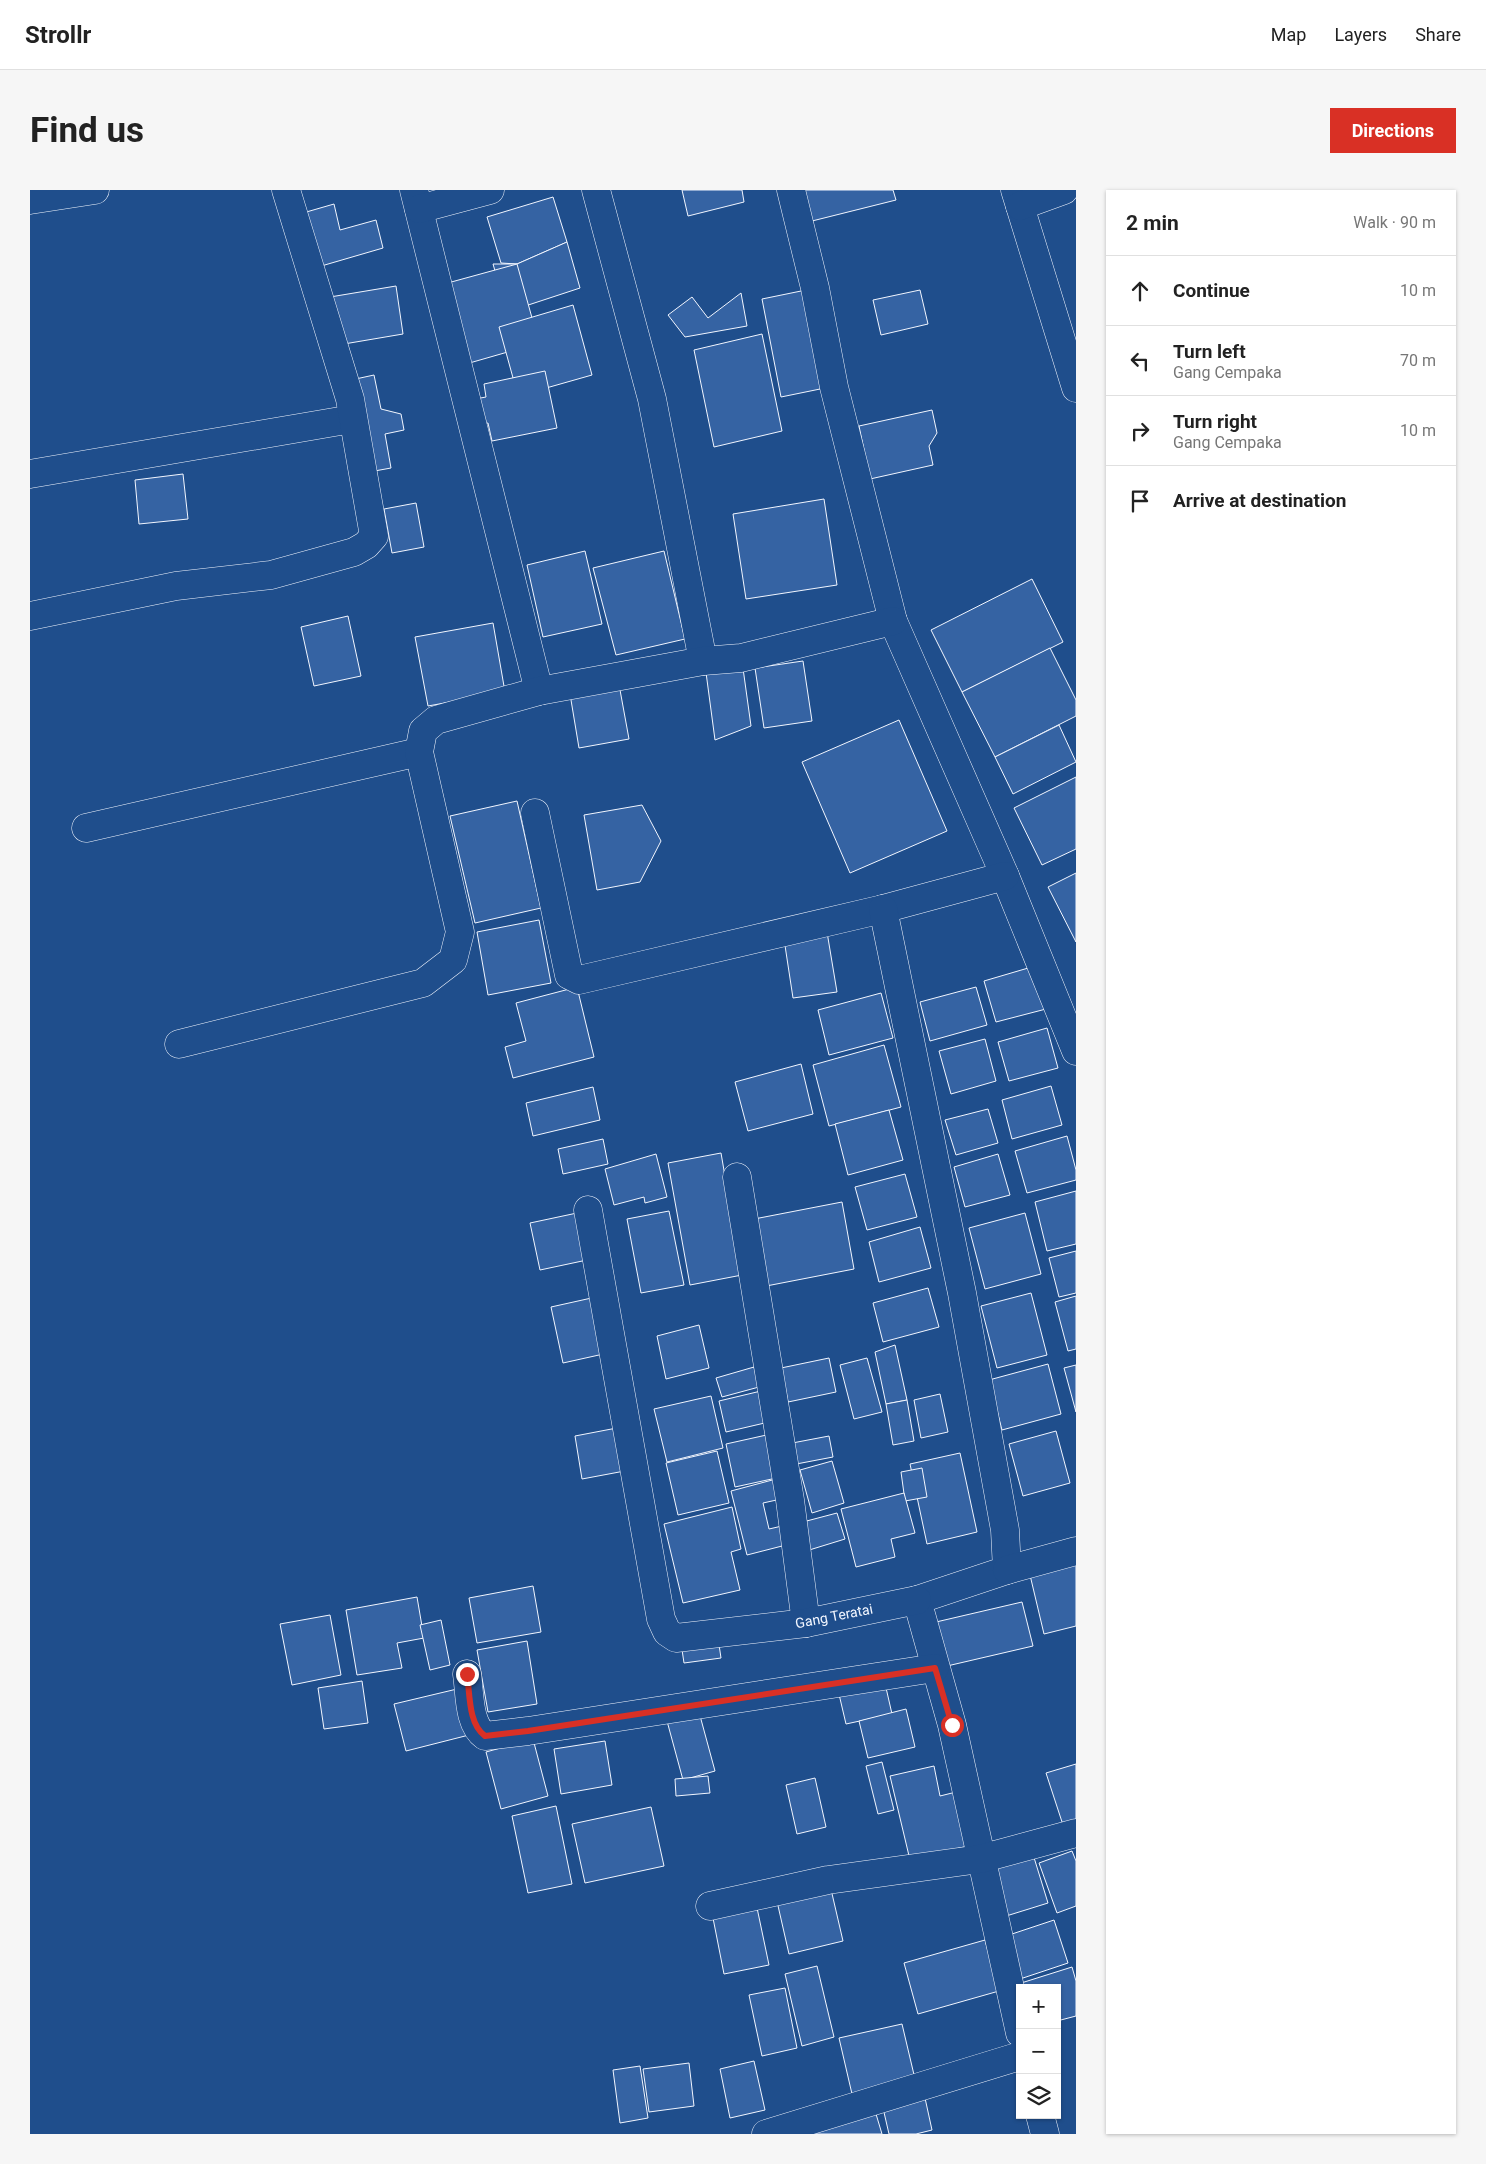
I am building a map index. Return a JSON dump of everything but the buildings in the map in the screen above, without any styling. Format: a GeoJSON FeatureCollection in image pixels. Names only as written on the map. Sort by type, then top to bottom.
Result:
{"type":"FeatureCollection","features":[{"type":"Feature","properties":{"kind":"street"},"geometry":{"type":"LineString","coordinates":[[30,200],[96,190]]}},
{"type":"Feature","properties":{"kind":"street"},"geometry":{"type":"LineString","coordinates":[[30,616],[176,586],[271,575],[354,552],[366,545],[374,536],[350,399],[286,190]]}},
{"type":"Feature","properties":{"kind":"street"},"geometry":{"type":"LineString","coordinates":[[490,190],[416,200],[538,690]]}},
{"type":"Feature","properties":{"kind":"street"},"geometry":{"type":"LineString","coordinates":[[596,190],[652,399],[703,661]]}},
{"type":"Feature","properties":{"kind":"street"},"geometry":{"type":"LineString","coordinates":[[791,190],[815,288],[834,387],[893,621],[1005,876],[1076,1051]]}},
{"type":"Feature","properties":{"kind":"street"},"geometry":{"type":"LineString","coordinates":[[1064,190],[1018,198],[1076,388]]}},
{"type":"Feature","properties":{"kind":"street"},"geometry":{"type":"LineString","coordinates":[[30,474],[352,419]]}},
{"type":"Feature","properties":{"kind":"street"},"geometry":{"type":"LineString","coordinates":[[179,1044],[422,983],[453,960],[460,932],[418,752],[423,731],[436,720],[538,690],[703,661],[742,658],[893,621]]}},
{"type":"Feature","properties":{"kind":"street"},"geometry":{"type":"LineString","coordinates":[[86,828],[418,752]]}},
{"type":"Feature","properties":{"kind":"street"},"geometry":{"type":"LineString","coordinates":[[534,813],[569,975],[574,980],[596,977],[883,909],[1005,876]]}},
{"type":"Feature","properties":{"kind":"street"},"geometry":{"type":"LineString","coordinates":[[883,909],[962,1293],[1005,1530],[1006,1570]]}},
{"type":"Feature","properties":{"kind":"street"},"geometry":{"type":"LineString","coordinates":[[737,1177],[790,1500],[806,1623]]}},
{"type":"Feature","properties":{"kind":"street","name":"Gang Teratai"},"geometry":{"type":"LineString","coordinates":[[588,1210],[662,1619],[667,1632],[676,1638],[806,1623],[917,1600],[1006,1570],[1076,1551]]}},
{"type":"Feature","properties":{"kind":"street"},"geometry":{"type":"LineString","coordinates":[[917,1600],[952,1725],[980,1859],[1003,1948],[1019,2029]]}},
{"type":"Feature","properties":{"kind":"street"},"geometry":{"type":"LineString","coordinates":[[467,1674],[474,1721],[480,1732],[485,1736],[935,1668]]}},
{"type":"Feature","properties":{"kind":"street"},"geometry":{"type":"LineString","coordinates":[[710,1906],[828,1880],[980,1859],[1076,1833]]}},
{"type":"Feature","properties":{"kind":"street"},"geometry":{"type":"LineString","coordinates":[[766,2134],[1016,2057]]}},
{"type":"Feature","properties":{"kind":"street"},"geometry":{"type":"LineString","coordinates":[[1041,2119],[1045,2134]]}},
{"type":"Feature","properties":{"kind":"route"},"geometry":{"type":"LineString","coordinates":[[467,1674],[474,1721],[480,1732],[485,1736],[935,1668],[952,1725]]}}]}
